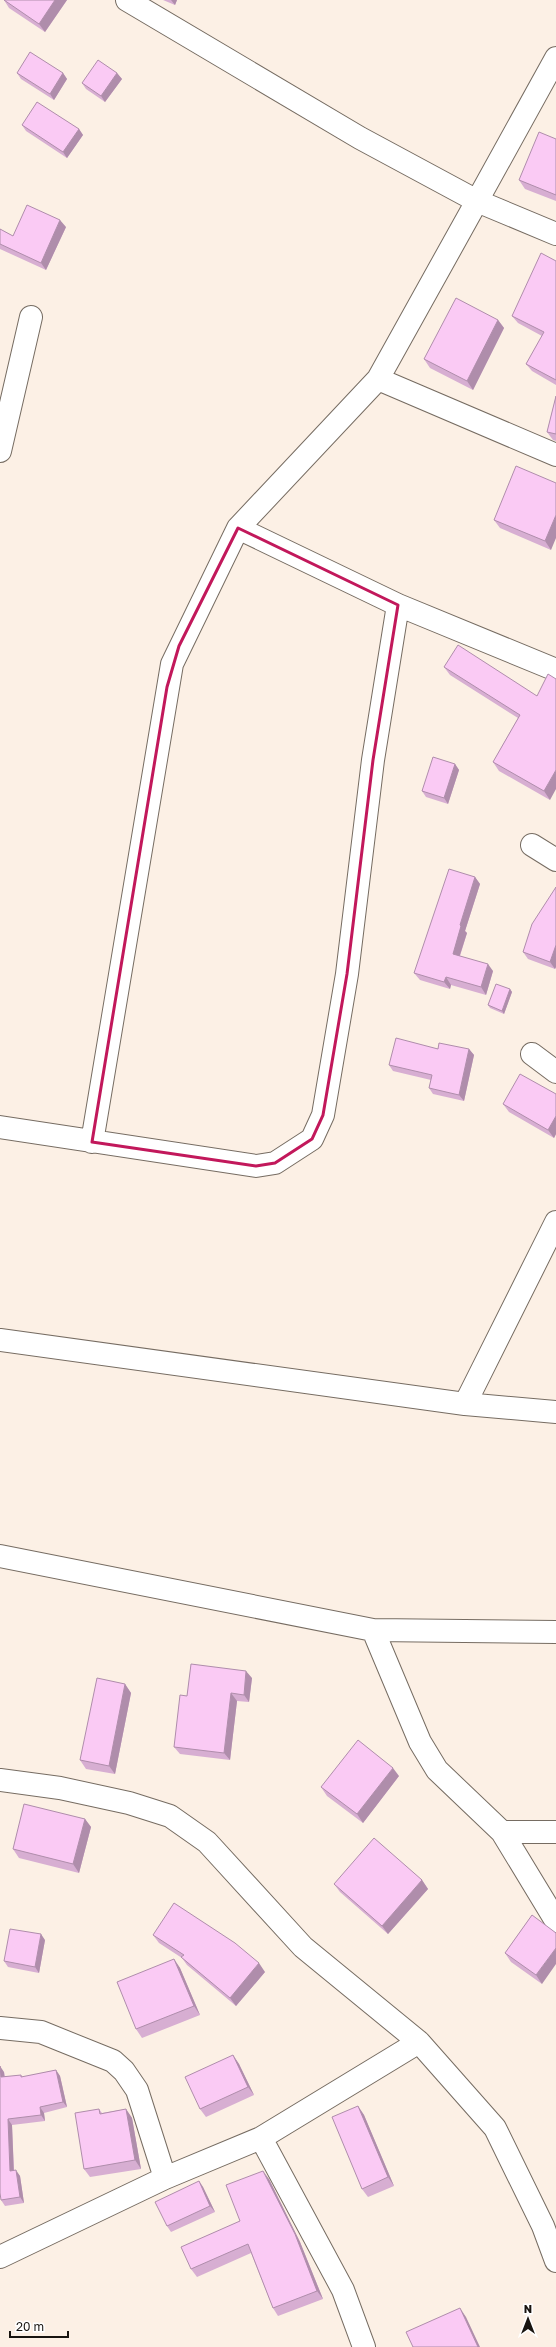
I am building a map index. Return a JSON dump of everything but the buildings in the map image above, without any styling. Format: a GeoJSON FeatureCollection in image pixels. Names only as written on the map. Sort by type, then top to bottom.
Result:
{"type":"FeatureCollection","features":[{"type":"Feature","properties":{"kind":"street"},"geometry":{"type":"LineString","coordinates":[[127,0],[360,138],[477,201],[556,234]]}},
{"type":"Feature","properties":{"kind":"street"},"geometry":{"type":"LineString","coordinates":[[92,1142],[167,687],[172,664],[179,646],[238,528],[378,379],[556,58]]}},
{"type":"Feature","properties":{"kind":"street"},"geometry":{"type":"LineString","coordinates":[[0,450],[31,317]]}},
{"type":"Feature","properties":{"kind":"street"},"geometry":{"type":"LineString","coordinates":[[378,379],[556,455]]}},
{"type":"Feature","properties":{"kind":"street"},"geometry":{"type":"LineString","coordinates":[[238,528],[398,605],[556,670]]}},
{"type":"Feature","properties":{"kind":"street"},"geometry":{"type":"LineString","coordinates":[[0,1127],[256,1166],[275,1163],[312,1139],[323,1115],[346,982],[374,760],[398,605]]}},
{"type":"Feature","properties":{"kind":"street"},"geometry":{"type":"LineString","coordinates":[[532,845],[556,860]]}},
{"type":"Feature","properties":{"kind":"street"},"geometry":{"type":"LineString","coordinates":[[532,1054],[556,1072]]}},
{"type":"Feature","properties":{"kind":"street"},"geometry":{"type":"LineString","coordinates":[[465,1404],[556,1222]]}},
{"type":"Feature","properties":{"kind":"street"},"geometry":{"type":"LineString","coordinates":[[0,1340],[465,1404],[556,1412]]}},
{"type":"Feature","properties":{"kind":"street"},"geometry":{"type":"LineString","coordinates":[[0,1556],[374,1630],[556,1632]]}},
{"type":"Feature","properties":{"kind":"street"},"geometry":{"type":"LineString","coordinates":[[374,1630],[420,1742],[437,1770],[502,1832],[556,1921]]}},
{"type":"Feature","properties":{"kind":"street"},"geometry":{"type":"LineString","coordinates":[[0,1780],[60,1788],[128,1803],[170,1816],[207,1842],[303,1947],[419,2042],[495,2128],[543,2226],[556,2261]]}},
{"type":"Feature","properties":{"kind":"street"},"geometry":{"type":"LineString","coordinates":[[502,1832],[556,1832]]}},
{"type":"Feature","properties":{"kind":"street"},"geometry":{"type":"LineString","coordinates":[[0,2028],[41,2032],[113,2061],[124,2071],[138,2090],[165,2178]]}},
{"type":"Feature","properties":{"kind":"street"},"geometry":{"type":"LineString","coordinates":[[0,2258],[165,2178],[261,2138],[419,2042]]}},
{"type":"Feature","properties":{"kind":"street"},"geometry":{"type":"LineString","coordinates":[[261,2138],[343,2290],[363,2347]]}},
{"type":"Feature","properties":{"kind":"highlighted area"},"geometry":{"type":"Polygon","coordinates":[[[238,528],[398,605],[373,760],[347,974],[323,1115],[312,1139],[275,1163],[256,1166],[92,1142],[167,687],[179,646],[238,528]]]}}]}
